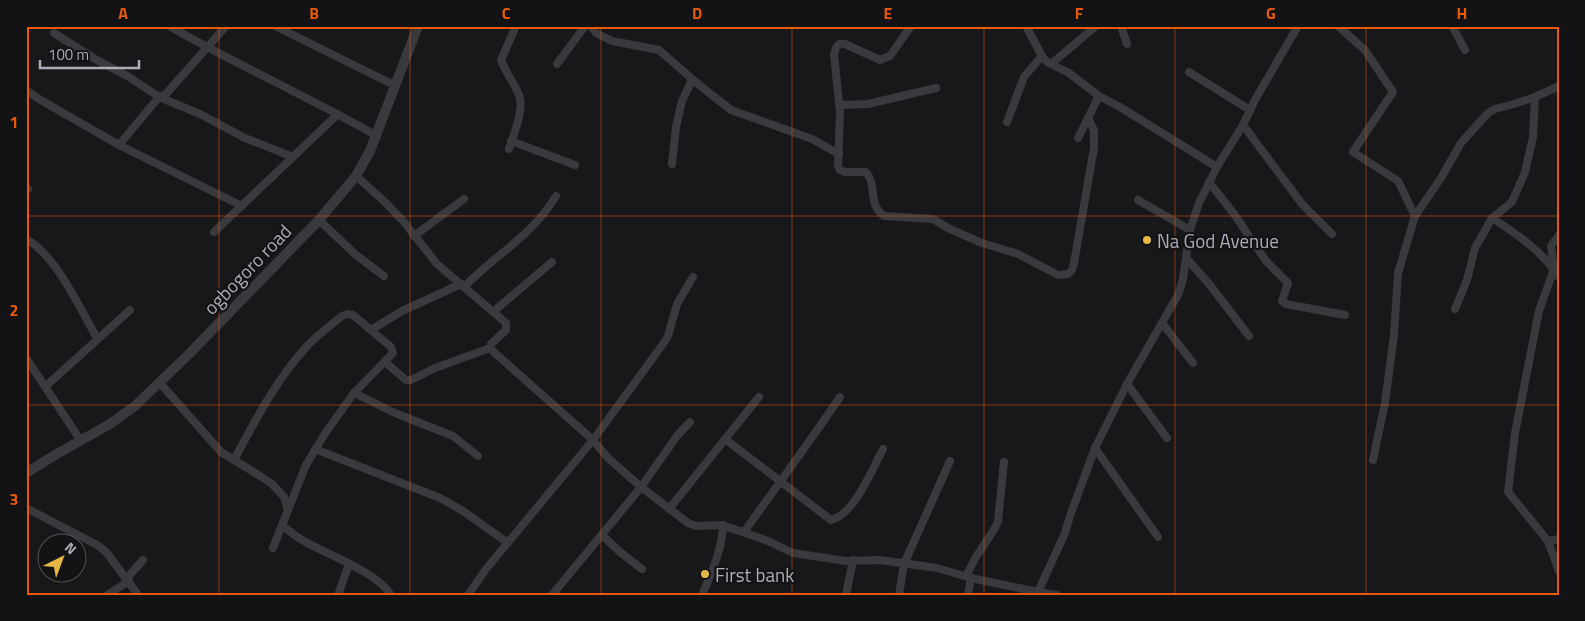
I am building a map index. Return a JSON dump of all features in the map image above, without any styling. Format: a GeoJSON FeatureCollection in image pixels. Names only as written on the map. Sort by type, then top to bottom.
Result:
{"type":"FeatureCollection","features":[{"type":"Feature","properties":{"kind":"street"},"geometry":{"type":"LineString","coordinates":[[169,26],[207,48],[338,114],[377,136]]}},
{"type":"Feature","properties":{"kind":"street"},"geometry":{"type":"LineString","coordinates":[[119,144],[226,26]]}},
{"type":"Feature","properties":{"kind":"street"},"geometry":{"type":"LineString","coordinates":[[275,26],[396,86]]}},
{"type":"Feature","properties":{"kind":"street","name":"ogbogoro road"},"geometry":{"type":"LineString","coordinates":[[26,473],[123,415],[160,383],[319,220],[356,176],[377,136],[418,26]]}},
{"type":"Feature","properties":{"kind":"street"},"geometry":{"type":"LineString","coordinates":[[516,26],[501,60],[521,102],[510,145],[575,165]]}},
{"type":"Feature","properties":{"kind":"street"},"geometry":{"type":"LineString","coordinates":[[557,64],[586,26]]}},
{"type":"Feature","properties":{"kind":"street"},"geometry":{"type":"LineString","coordinates":[[591,26],[596,33],[612,41],[659,50],[692,80],[731,110],[812,139],[839,154]]}},
{"type":"Feature","properties":{"kind":"street"},"geometry":{"type":"LineString","coordinates":[[911,26],[890,56],[885,60],[880,60],[845,44],[839,44],[834,54],[840,105],[838,166],[840,170],[845,172],[866,172],[872,184],[874,206],[884,216],[933,219],[950,229],[982,243],[1018,254],[1058,275],[1068,274],[1072,270],[1093,163],[1095,138],[1094,130],[1088,118]]}},
{"type":"Feature","properties":{"kind":"street"},"geometry":{"type":"LineString","coordinates":[[1026,26],[1042,56],[1052,64],[1070,74],[1099,96],[1120,106],[1217,168]]}},
{"type":"Feature","properties":{"kind":"street"},"geometry":{"type":"LineString","coordinates":[[1052,64],[1096,26]]}},
{"type":"Feature","properties":{"kind":"street"},"geometry":{"type":"LineString","coordinates":[[1121,26],[1127,44]]}},
{"type":"Feature","properties":{"kind":"street"},"geometry":{"type":"LineString","coordinates":[[1038,593],[1066,533],[1070,516],[1095,448],[1127,384],[1179,293],[1183,279],[1190,230],[1199,203],[1209,182],[1298,26]]}},
{"type":"Feature","properties":{"kind":"street"},"geometry":{"type":"LineString","coordinates":[[1338,26],[1365,50],[1393,92],[1353,152],[1398,181],[1415,216]]}},
{"type":"Feature","properties":{"kind":"street"},"geometry":{"type":"LineString","coordinates":[[1452,26],[1465,50]]}},
{"type":"Feature","properties":{"kind":"street"},"geometry":{"type":"LineString","coordinates":[[54,33],[95,60],[163,97],[245,138],[293,157]]}},
{"type":"Feature","properties":{"kind":"street"},"geometry":{"type":"LineString","coordinates":[[1007,122],[1024,78],[1042,56]]}},
{"type":"Feature","properties":{"kind":"street"},"geometry":{"type":"LineString","coordinates":[[1189,72],[1250,110]]}},
{"type":"Feature","properties":{"kind":"street"},"geometry":{"type":"LineString","coordinates":[[672,164],[676,127],[682,101],[692,80]]}},
{"type":"Feature","properties":{"kind":"street"},"geometry":{"type":"LineString","coordinates":[[1373,460],[1385,403],[1394,335],[1398,273],[1415,216],[1462,143],[1488,113],[1496,108],[1535,97],[1559,86]]}},
{"type":"Feature","properties":{"kind":"street"},"geometry":{"type":"LineString","coordinates":[[840,105],[868,104],[936,88]]}},
{"type":"Feature","properties":{"kind":"street"},"geometry":{"type":"LineString","coordinates":[[26,90],[119,144],[242,206]]}},
{"type":"Feature","properties":{"kind":"street"},"geometry":{"type":"LineString","coordinates":[[1078,138],[1099,96]]}},
{"type":"Feature","properties":{"kind":"street"},"geometry":{"type":"LineString","coordinates":[[1456,308],[1467,280],[1475,248],[1492,218],[1512,202],[1524,172],[1533,137],[1535,97]]}},
{"type":"Feature","properties":{"kind":"street"},"geometry":{"type":"LineString","coordinates":[[214,232],[338,114]]}},
{"type":"Feature","properties":{"kind":"street"},"geometry":{"type":"LineString","coordinates":[[1243,125],[1302,204],[1332,234]]}},
{"type":"Feature","properties":{"kind":"street"},"geometry":{"type":"LineString","coordinates":[[356,176],[385,202],[437,264],[506,323],[506,330],[491,344],[490,348],[435,368],[411,380],[406,380],[385,362]]}},
{"type":"Feature","properties":{"kind":"street"},"geometry":{"type":"LineString","coordinates":[[1209,182],[1234,214],[1266,261],[1288,283],[1282,301],[1286,304],[1305,309],[1345,315]]}},
{"type":"Feature","properties":{"kind":"street"},"geometry":{"type":"LineString","coordinates":[[371,330],[402,311],[462,286],[526,234],[547,211],[556,196]]}},
{"type":"Feature","properties":{"kind":"street"},"geometry":{"type":"LineString","coordinates":[[414,236],[464,199]]}},
{"type":"Feature","properties":{"kind":"street"},"geometry":{"type":"LineString","coordinates":[[1138,200],[1190,230]]}},
{"type":"Feature","properties":{"kind":"street"},"geometry":{"type":"LineString","coordinates":[[1492,218],[1521,236],[1559,277]]}},
{"type":"Feature","properties":{"kind":"street"},"geometry":{"type":"LineString","coordinates":[[319,220],[356,255],[384,276]]}},
{"type":"Feature","properties":{"kind":"street"},"geometry":{"type":"LineString","coordinates":[[1559,234],[1551,246],[1554,270],[1539,311],[1515,433],[1508,492],[1548,541],[1559,571]]}},
{"type":"Feature","properties":{"kind":"street"},"geometry":{"type":"LineString","coordinates":[[26,239],[38,246],[51,259],[97,338]]}},
{"type":"Feature","properties":{"kind":"street"},"geometry":{"type":"LineString","coordinates":[[1186,258],[1210,285],[1249,336]]}},
{"type":"Feature","properties":{"kind":"street"},"geometry":{"type":"LineString","coordinates":[[494,312],[552,262]]}},
{"type":"Feature","properties":{"kind":"street"},"geometry":{"type":"LineString","coordinates":[[468,595],[478,579],[593,440],[664,344],[678,304],[693,277]]}},
{"type":"Feature","properties":{"kind":"street"},"geometry":{"type":"LineString","coordinates":[[46,386],[130,310]]}},
{"type":"Feature","properties":{"kind":"street"},"geometry":{"type":"LineString","coordinates":[[234,460],[264,403],[295,359],[311,342],[342,316],[353,315],[393,350],[393,353],[385,362],[354,393],[306,465],[273,548]]}},
{"type":"Feature","properties":{"kind":"street"},"geometry":{"type":"LineString","coordinates":[[1162,323],[1193,363]]}},
{"type":"Feature","properties":{"kind":"street"},"geometry":{"type":"LineString","coordinates":[[490,348],[593,440],[608,458],[641,487],[688,523],[696,526],[724,525],[793,553],[853,560],[880,560],[937,568],[1038,593],[1057,595]]}},
{"type":"Feature","properties":{"kind":"street"},"geometry":{"type":"LineString","coordinates":[[26,358],[81,441]]}},
{"type":"Feature","properties":{"kind":"street"},"geometry":{"type":"LineString","coordinates":[[160,383],[221,452],[272,484],[284,496],[288,510]]}},
{"type":"Feature","properties":{"kind":"street"},"geometry":{"type":"LineString","coordinates":[[1127,384],[1167,438]]}},
{"type":"Feature","properties":{"kind":"street"},"geometry":{"type":"LineString","coordinates":[[354,393],[395,413],[452,436],[478,456]]}},
{"type":"Feature","properties":{"kind":"street"},"geometry":{"type":"LineString","coordinates":[[670,509],[759,397]]}},
{"type":"Feature","properties":{"kind":"street"},"geometry":{"type":"LineString","coordinates":[[744,532],[840,397]]}},
{"type":"Feature","properties":{"kind":"street"},"geometry":{"type":"LineString","coordinates":[[552,595],[641,487],[677,436],[690,422]]}},
{"type":"Feature","properties":{"kind":"street"},"geometry":{"type":"LineString","coordinates":[[725,439],[830,520],[835,519],[844,512],[858,497],[883,449]]}},
{"type":"Feature","properties":{"kind":"street"},"geometry":{"type":"LineString","coordinates":[[1095,448],[1158,536]]}},
{"type":"Feature","properties":{"kind":"street"},"geometry":{"type":"LineString","coordinates":[[316,449],[440,498],[463,511],[508,542]]}},
{"type":"Feature","properties":{"kind":"street"},"geometry":{"type":"LineString","coordinates":[[899,595],[904,564],[950,460]]}},
{"type":"Feature","properties":{"kind":"street"},"geometry":{"type":"LineString","coordinates":[[968,595],[968,577],[976,556],[998,521],[1004,462]]}},
{"type":"Feature","properties":{"kind":"street"},"geometry":{"type":"LineString","coordinates":[[26,508],[99,546],[107,553],[138,595]]}},
{"type":"Feature","properties":{"kind":"street"},"geometry":{"type":"LineString","coordinates":[[282,525],[303,541],[380,581],[391,595]]}},
{"type":"Feature","properties":{"kind":"street"},"geometry":{"type":"LineString","coordinates":[[702,595],[719,552],[724,525]]}},
{"type":"Feature","properties":{"kind":"street"},"geometry":{"type":"LineString","coordinates":[[602,534],[620,552],[642,569]]}},
{"type":"Feature","properties":{"kind":"street"},"geometry":{"type":"LineString","coordinates":[[1548,541],[1559,539]]}},
{"type":"Feature","properties":{"kind":"street"},"geometry":{"type":"LineString","coordinates":[[107,595],[128,580],[143,560]]}},
{"type":"Feature","properties":{"kind":"street"},"geometry":{"type":"LineString","coordinates":[[846,595],[853,560]]}},
{"type":"Feature","properties":{"kind":"street"},"geometry":{"type":"LineString","coordinates":[[338,595],[349,564]]}},
{"type":"Feature","properties":{"kind":"place","name":"Na God Avenue"},"geometry":{"type":"Point","coordinates":[1147,240]}},
{"type":"Feature","properties":{"kind":"place","name":"First bank"},"geometry":{"type":"Point","coordinates":[705,574]}}]}
